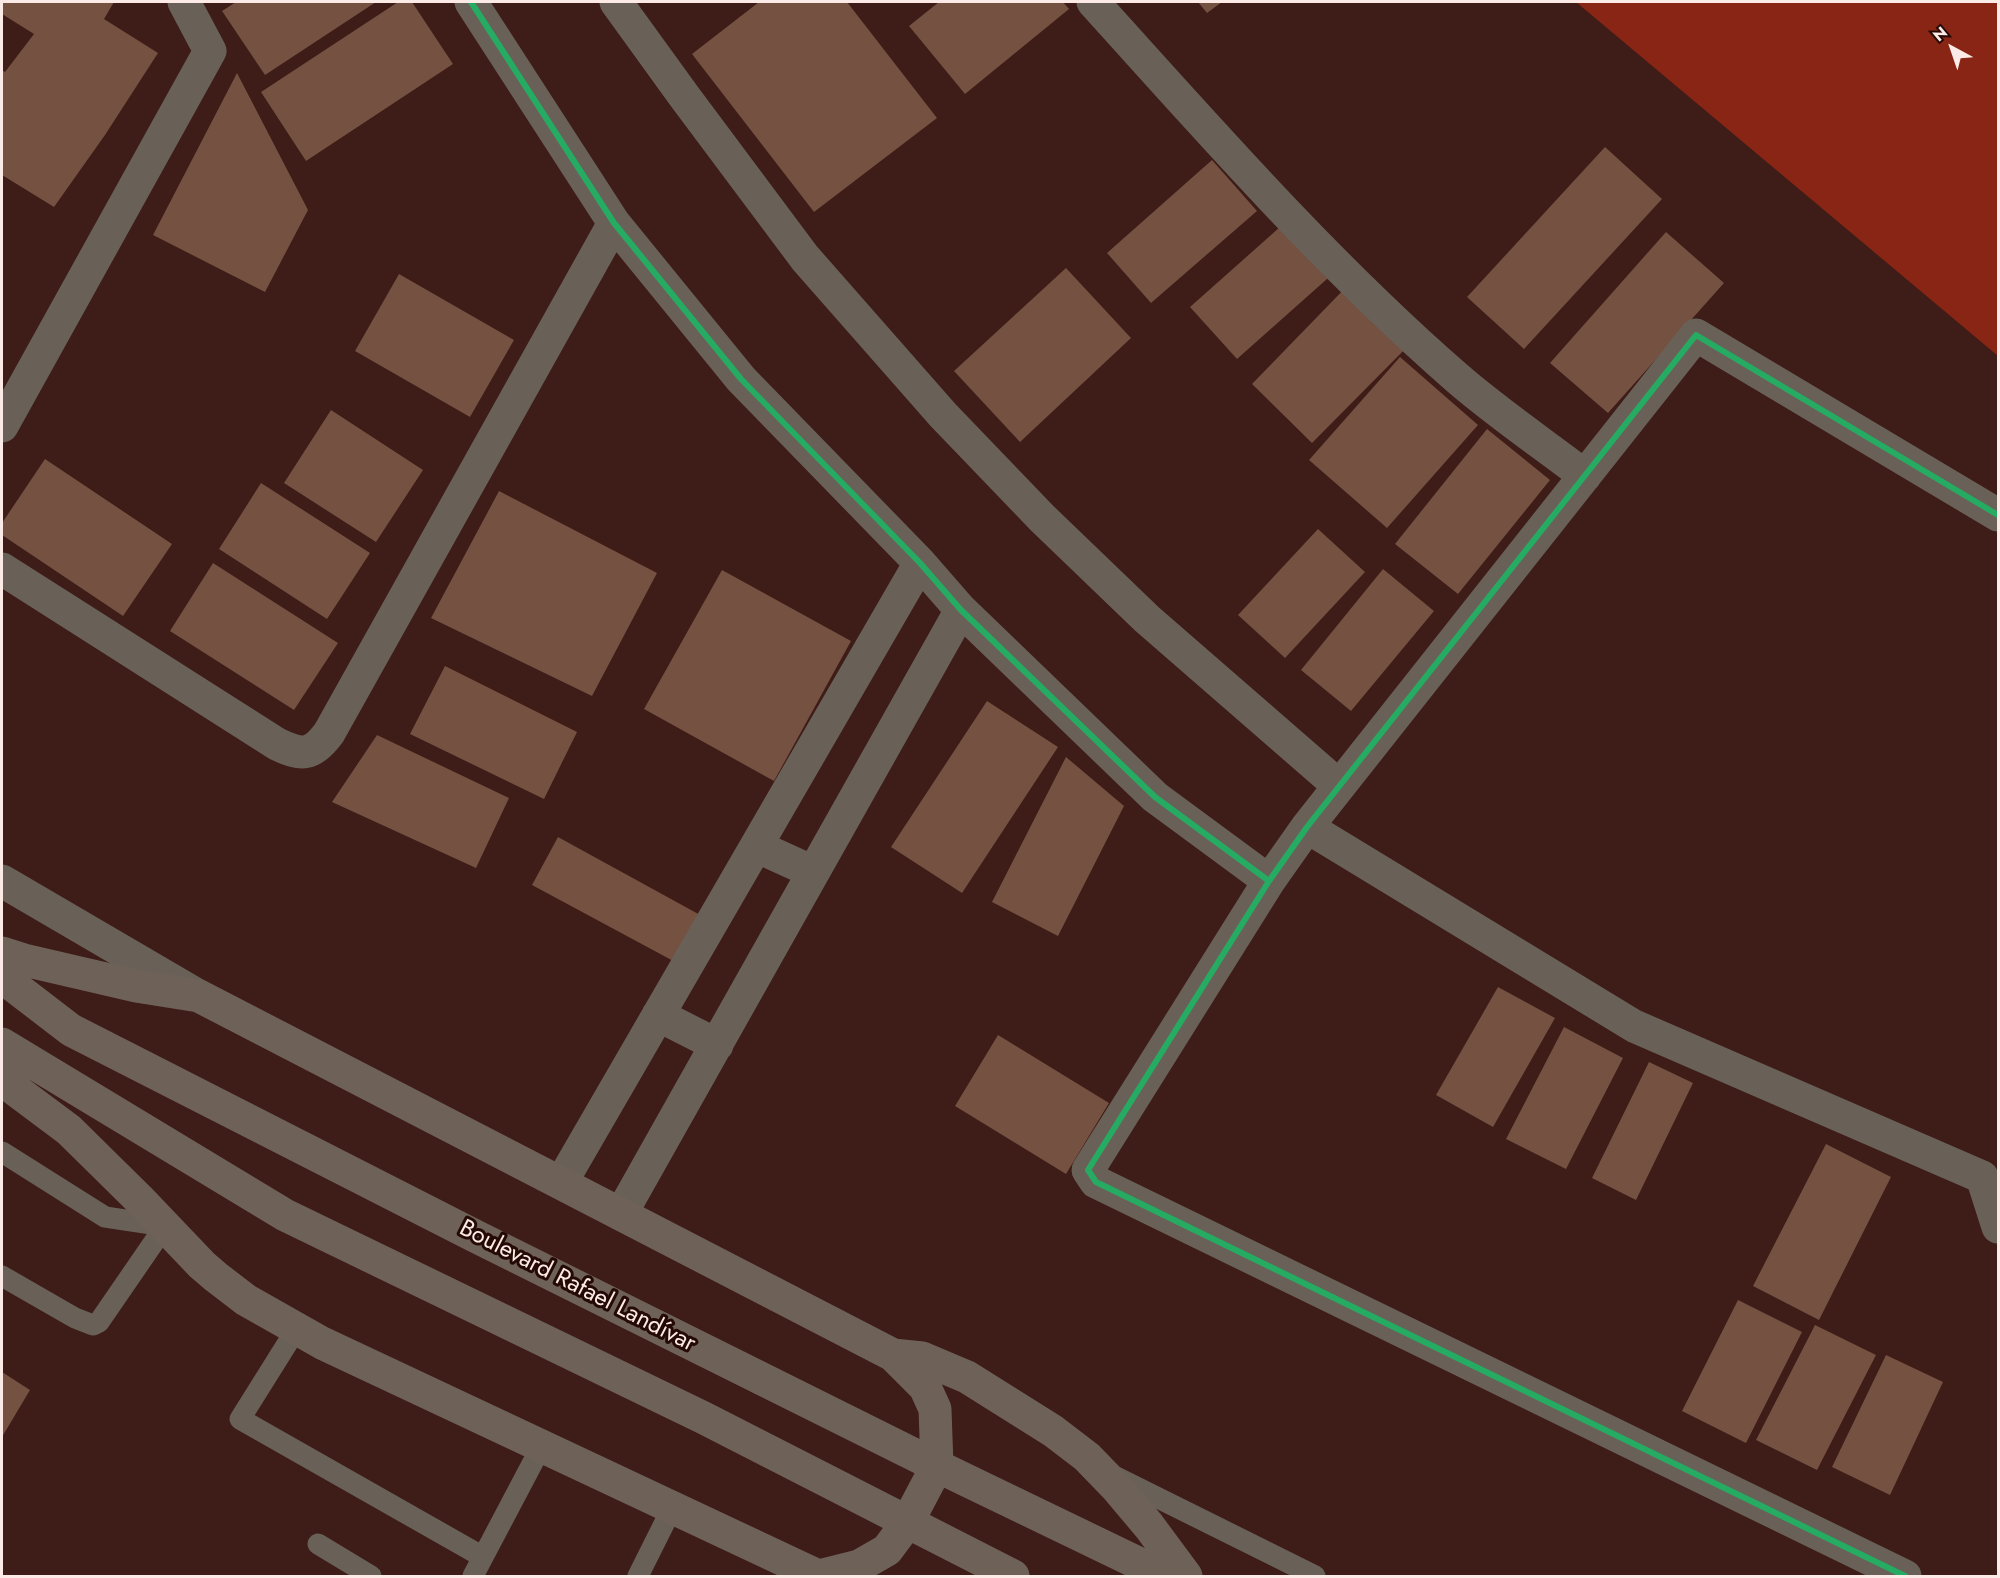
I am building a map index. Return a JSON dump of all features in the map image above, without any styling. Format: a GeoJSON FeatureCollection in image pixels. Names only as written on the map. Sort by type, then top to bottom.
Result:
{"type":"FeatureCollection","features":[{"type":"Feature","properties":{"kind":"main road"},"geometry":{"type":"LineString","coordinates":[[2,952],[24,960],[136,986],[199,996],[893,1355],[925,1388],[935,1409],[937,1466],[907,1523],[887,1551],[859,1566],[819,1576],[322,1343],[246,1300],[202,1265],[69,1130],[2,1080]]}},
{"type":"Feature","properties":{"kind":"main road","name":"Boulevard Rafael Landívar"},"geometry":{"type":"LineString","coordinates":[[2,977],[71,1030],[475,1236],[937,1466],[1165,1576]]}},
{"type":"Feature","properties":{"kind":"main road"},"geometry":{"type":"LineString","coordinates":[[2,1044],[285,1215],[704,1418],[1013,1576]]}},
{"type":"Feature","properties":{"kind":"main road"},"geometry":{"type":"LineString","coordinates":[[893,1355],[922,1358],[966,1377],[1053,1431],[1095,1466],[1149,1526],[1186,1576]]}},
{"type":"Feature","properties":{"kind":"street"},"geometry":{"type":"LineString","coordinates":[[2,426],[210,51],[184,2]]}},
{"type":"Feature","properties":{"kind":"street"},"geometry":{"type":"LineString","coordinates":[[471,2],[614,223],[741,379],[920,563],[961,610],[1155,797],[1269,881]]}},
{"type":"Feature","properties":{"kind":"street"},"geometry":{"type":"LineString","coordinates":[[616,2],[805,258],[944,415],[1042,518],[1147,619],[1339,786]]}},
{"type":"Feature","properties":{"kind":"street"},"geometry":{"type":"LineString","coordinates":[[1093,2],[1240,165],[1348,278],[1457,378],[1586,476]]}},
{"type":"Feature","properties":{"kind":"street"},"geometry":{"type":"LineString","coordinates":[[2,568],[277,744],[294,752],[307,752],[319,747],[330,733],[614,223]]}},
{"type":"Feature","properties":{"kind":"street"},"geometry":{"type":"LineString","coordinates":[[1905,1576],[1096,1182],[1088,1170],[1269,881],[1307,827],[1696,335],[1998,515]]}},
{"type":"Feature","properties":{"kind":"street"},"geometry":{"type":"LineString","coordinates":[[561,1183],[920,563]]}},
{"type":"Feature","properties":{"kind":"street"},"geometry":{"type":"LineString","coordinates":[[621,1214],[961,610]]}},
{"type":"Feature","properties":{"kind":"street"},"geometry":{"type":"LineString","coordinates":[[1307,827],[1634,1026],[1982,1177],[1998,1227]]}},
{"type":"Feature","properties":{"kind":"street"},"geometry":{"type":"LineString","coordinates":[[756,846],[813,872]]}},
{"type":"Feature","properties":{"kind":"street"},"geometry":{"type":"LineString","coordinates":[[2,881],[199,996]]}},
{"type":"Feature","properties":{"kind":"street"},"geometry":{"type":"LineString","coordinates":[[658,1015],[717,1045]]}},
{"type":"Feature","properties":{"kind":"lane"},"geometry":{"type":"LineString","coordinates":[[2,1152],[105,1217],[165,1226],[99,1322],[93,1325],[75,1318],[2,1276]]}},
{"type":"Feature","properties":{"kind":"lane"},"geometry":{"type":"LineString","coordinates":[[297,1329],[240,1419],[483,1557]]}},
{"type":"Feature","properties":{"kind":"lane"},"geometry":{"type":"LineString","coordinates":[[472,1576],[542,1447]]}},
{"type":"Feature","properties":{"kind":"lane"},"geometry":{"type":"LineString","coordinates":[[1095,1466],[1315,1576]]}},
{"type":"Feature","properties":{"kind":"lane"},"geometry":{"type":"LineString","coordinates":[[638,1576],[672,1508]]}},
{"type":"Feature","properties":{"kind":"lane"},"geometry":{"type":"LineString","coordinates":[[318,1544],[371,1576]]}},
{"type":"Feature","properties":{"kind":"shaded area"},"geometry":{"type":"Polygon","coordinates":[[[1576,2],[1998,2],[1998,356],[1576,2]]]}},
{"type":"Feature","properties":{"kind":"building"},"geometry":{"type":"Polygon","coordinates":[[[2,2],[114,2],[104,19],[158,53],[105,135],[54,207],[2,175],[2,70],[5,72],[34,34],[2,14],[2,2]]]}},
{"type":"Feature","properties":{"kind":"building"},"geometry":{"type":"Polygon","coordinates":[[[236,2],[376,2],[265,75],[222,11],[236,2]]]}},
{"type":"Feature","properties":{"kind":"building"},"geometry":{"type":"Polygon","coordinates":[[[398,2],[412,2],[453,64],[306,161],[261,92],[398,2]]]}},
{"type":"Feature","properties":{"kind":"building"},"geometry":{"type":"Polygon","coordinates":[[[759,2],[847,2],[937,118],[814,212],[692,54],[759,2]]]}},
{"type":"Feature","properties":{"kind":"building"},"geometry":{"type":"Polygon","coordinates":[[[939,2],[1063,2],[1069,9],[965,94],[909,26],[939,2]]]}},
{"type":"Feature","properties":{"kind":"building"},"geometry":{"type":"Polygon","coordinates":[[[1198,2],[1222,2],[1207,13],[1198,2]]]}},
{"type":"Feature","properties":{"kind":"building"},"geometry":{"type":"Polygon","coordinates":[[[237,73],[308,210],[265,292],[153,235],[237,73]]]}},
{"type":"Feature","properties":{"kind":"building"},"geometry":{"type":"Polygon","coordinates":[[[1605,147],[1662,199],[1524,349],[1467,297],[1605,147]]]}},
{"type":"Feature","properties":{"kind":"building"},"geometry":{"type":"Polygon","coordinates":[[[1212,160],[1257,211],[1151,303],[1107,253],[1212,160]]]}},
{"type":"Feature","properties":{"kind":"building"},"geometry":{"type":"Polygon","coordinates":[[[1289,219],[1336,271],[1237,359],[1190,307],[1289,219]]]}},
{"type":"Feature","properties":{"kind":"building"},"geometry":{"type":"Polygon","coordinates":[[[1666,232],[1724,283],[1608,413],[1550,363],[1666,232]]]}},
{"type":"Feature","properties":{"kind":"building"},"geometry":{"type":"Polygon","coordinates":[[[1066,268],[1131,338],[1020,442],[954,371],[1066,268]]]}},
{"type":"Feature","properties":{"kind":"building"},"geometry":{"type":"Polygon","coordinates":[[[399,274],[514,340],[470,417],[355,351],[399,274]]]}},
{"type":"Feature","properties":{"kind":"building"},"geometry":{"type":"Polygon","coordinates":[[[1351,282],[1412,342],[1312,443],[1252,384],[1351,282]]]}},
{"type":"Feature","properties":{"kind":"building"},"geometry":{"type":"Polygon","coordinates":[[[1400,357],[1478,425],[1387,528],[1309,460],[1400,357]]]}},
{"type":"Feature","properties":{"kind":"building"},"geometry":{"type":"Polygon","coordinates":[[[331,410],[423,470],[376,542],[284,483],[331,410]]]}},
{"type":"Feature","properties":{"kind":"building"},"geometry":{"type":"Polygon","coordinates":[[[1487,429],[1550,480],[1458,594],[1395,544],[1487,429]]]}},
{"type":"Feature","properties":{"kind":"building"},"geometry":{"type":"Polygon","coordinates":[[[45,459],[172,544],[123,616],[2,535],[2,523],[45,459]]]}},
{"type":"Feature","properties":{"kind":"building"},"geometry":{"type":"Polygon","coordinates":[[[261,483],[370,553],[327,619],[219,549],[261,483]]]}},
{"type":"Feature","properties":{"kind":"building"},"geometry":{"type":"Polygon","coordinates":[[[499,491],[657,573],[592,696],[431,618],[499,491]]]}},
{"type":"Feature","properties":{"kind":"building"},"geometry":{"type":"Polygon","coordinates":[[[1318,529],[1365,572],[1285,658],[1238,615],[1318,529]]]}},
{"type":"Feature","properties":{"kind":"building"},"geometry":{"type":"Polygon","coordinates":[[[213,563],[338,643],[294,710],[170,631],[213,563]]]}},
{"type":"Feature","properties":{"kind":"building"},"geometry":{"type":"Polygon","coordinates":[[[1383,569],[1434,611],[1351,711],[1301,670],[1383,569]]]}},
{"type":"Feature","properties":{"kind":"building"},"geometry":{"type":"Polygon","coordinates":[[[722,570],[851,641],[774,781],[644,709],[722,570]]]}},
{"type":"Feature","properties":{"kind":"building"},"geometry":{"type":"Polygon","coordinates":[[[445,666],[577,732],[544,799],[410,734],[445,666]]]}},
{"type":"Feature","properties":{"kind":"building"},"geometry":{"type":"Polygon","coordinates":[[[987,701],[1058,747],[962,893],[891,847],[987,701]]]}},
{"type":"Feature","properties":{"kind":"building"},"geometry":{"type":"Polygon","coordinates":[[[377,735],[509,798],[476,868],[332,802],[377,735]]]}},
{"type":"Feature","properties":{"kind":"building"},"geometry":{"type":"Polygon","coordinates":[[[1066,757],[1124,806],[1058,936],[992,902],[1066,757]]]}},
{"type":"Feature","properties":{"kind":"building"},"geometry":{"type":"Polygon","coordinates":[[[558,837],[702,916],[677,963],[532,885],[558,837]]]}},
{"type":"Feature","properties":{"kind":"building"},"geometry":{"type":"Polygon","coordinates":[[[1498,987],[1555,1018],[1493,1127],[1436,1095],[1498,987]]]}},
{"type":"Feature","properties":{"kind":"building"},"geometry":{"type":"Polygon","coordinates":[[[1564,1027],[1623,1058],[1566,1169],[1506,1139],[1564,1027]]]}},
{"type":"Feature","properties":{"kind":"building"},"geometry":{"type":"Polygon","coordinates":[[[998,1035],[1109,1103],[1066,1174],[955,1106],[998,1035]]]}},
{"type":"Feature","properties":{"kind":"building"},"geometry":{"type":"Polygon","coordinates":[[[1649,1062],[1693,1083],[1636,1200],[1592,1178],[1649,1062]]]}},
{"type":"Feature","properties":{"kind":"building"},"geometry":{"type":"Polygon","coordinates":[[[1826,1144],[1891,1177],[1819,1320],[1753,1286],[1826,1144]]]}},
{"type":"Feature","properties":{"kind":"building"},"geometry":{"type":"Polygon","coordinates":[[[1738,1300],[1802,1332],[1746,1443],[1682,1411],[1738,1300]]]}},
{"type":"Feature","properties":{"kind":"building"},"geometry":{"type":"Polygon","coordinates":[[[1815,1325],[1876,1355],[1817,1470],[1756,1440],[1815,1325]]]}},
{"type":"Feature","properties":{"kind":"building"},"geometry":{"type":"Polygon","coordinates":[[[1886,1355],[1943,1382],[1890,1495],[1832,1467],[1886,1355]]]}},
{"type":"Feature","properties":{"kind":"building"},"geometry":{"type":"Polygon","coordinates":[[[2,1372],[30,1390],[2,1437],[2,1372]]]}},
{"type":"Feature","properties":{"kind":"cycle path"},"geometry":{"type":"LineString","coordinates":[[471,2],[614,223],[741,379],[920,563],[961,610],[1155,797],[1269,881]]}},
{"type":"Feature","properties":{"kind":"cycle path"},"geometry":{"type":"LineString","coordinates":[[1905,1576],[1096,1182],[1088,1170],[1269,881],[1307,827],[1696,335],[1998,515]]}}]}
